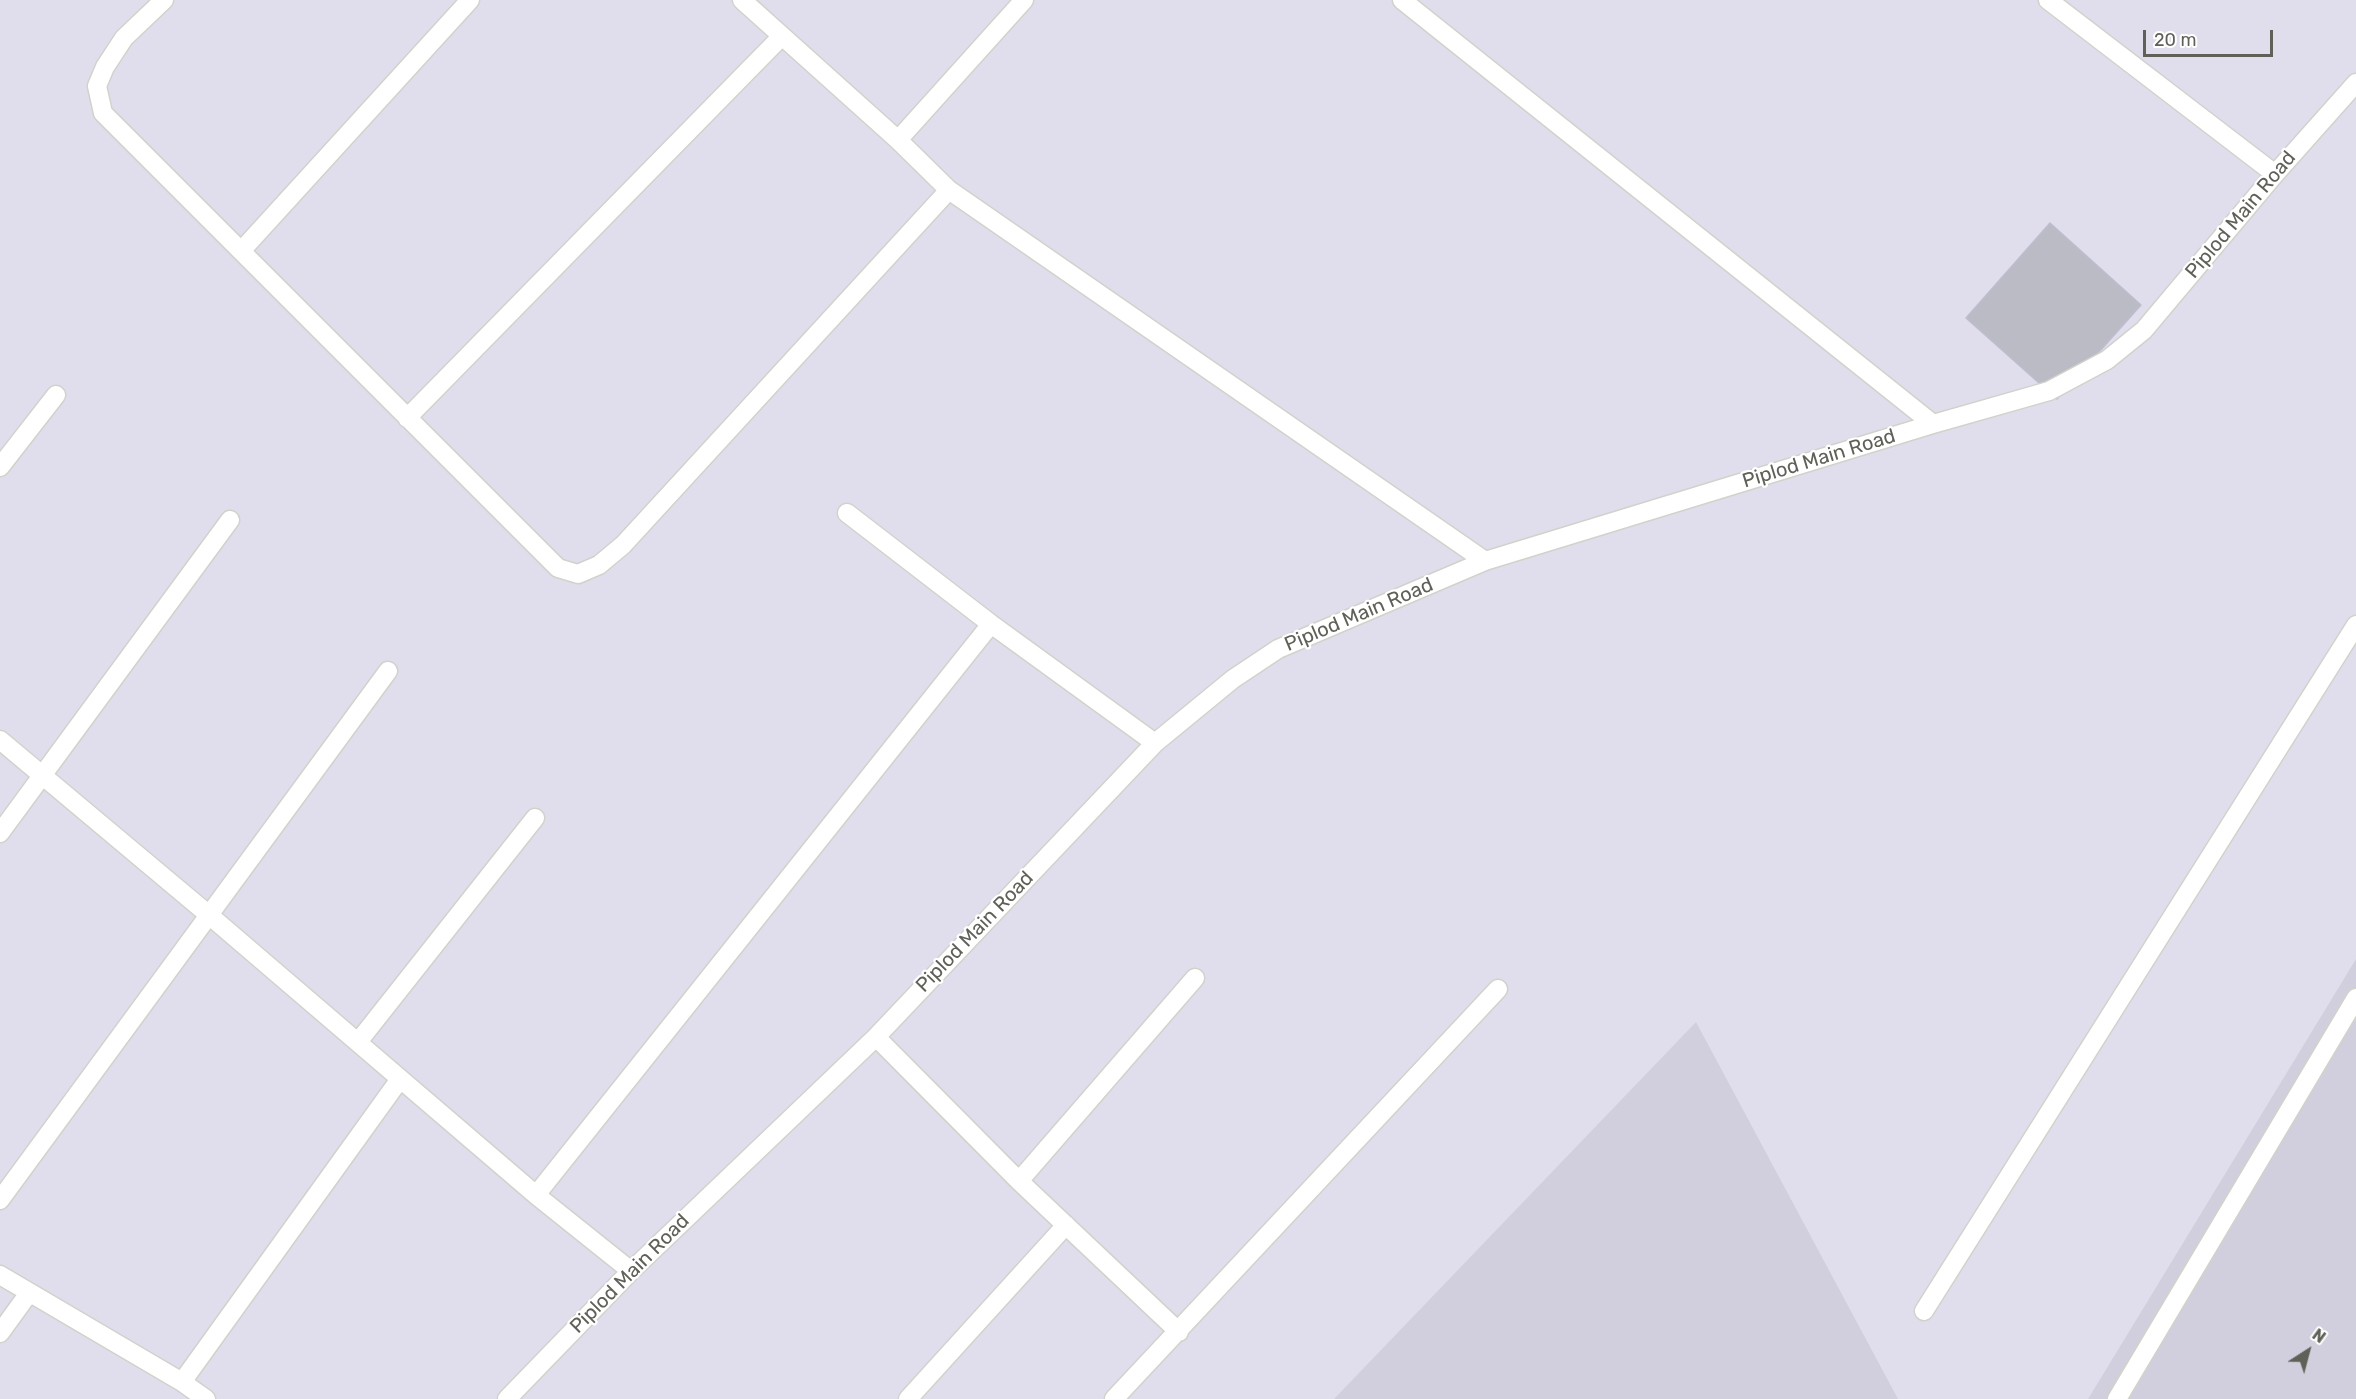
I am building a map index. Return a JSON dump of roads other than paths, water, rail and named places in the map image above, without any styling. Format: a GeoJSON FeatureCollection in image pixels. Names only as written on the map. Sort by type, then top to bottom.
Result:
{"type":"FeatureCollection","features":[{"type":"Feature","properties":{"kind":"street"},"geometry":{"type":"LineString","coordinates":[[164,0],[124,38],[105,67],[98,86],[103,113],[243,250],[558,568],[578,574],[599,565],[623,545],[950,190]]}},
{"type":"Feature","properties":{"kind":"street"},"geometry":{"type":"LineString","coordinates":[[243,250],[470,0]]}},
{"type":"Feature","properties":{"kind":"street"},"geometry":{"type":"LineString","coordinates":[[742,0],[898,140],[950,190],[1485,561]]}},
{"type":"Feature","properties":{"kind":"street"},"geometry":{"type":"LineString","coordinates":[[898,140],[1024,0]]}},
{"type":"Feature","properties":{"kind":"street"},"geometry":{"type":"LineString","coordinates":[[1402,0],[1933,424]]}},
{"type":"Feature","properties":{"kind":"street"},"geometry":{"type":"LineString","coordinates":[[2048,0],[2275,174]]}},
{"type":"Feature","properties":{"kind":"street"},"geometry":{"type":"LineString","coordinates":[[407,418],[782,36]]}},
{"type":"Feature","properties":{"kind":"street","name":"Piplod Main Road"},"geometry":{"type":"LineString","coordinates":[[507,1399],[631,1271],[876,1037],[1155,743],[1233,679],[1278,649],[1485,561],[1933,424],[2049,391],[2107,360],[2144,330],[2356,82]]}},
{"type":"Feature","properties":{"kind":"street"},"geometry":{"type":"LineString","coordinates":[[0,467],[56,395]]}},
{"type":"Feature","properties":{"kind":"street"},"geometry":{"type":"LineString","coordinates":[[847,513],[991,624],[1155,743]]}},
{"type":"Feature","properties":{"kind":"street"},"geometry":{"type":"LineString","coordinates":[[0,833],[230,520]]}},
{"type":"Feature","properties":{"kind":"street"},"geometry":{"type":"LineString","coordinates":[[536,1195],[991,624]]}},
{"type":"Feature","properties":{"kind":"street"},"geometry":{"type":"LineString","coordinates":[[1924,1311],[2356,625]]}},
{"type":"Feature","properties":{"kind":"street"},"geometry":{"type":"LineString","coordinates":[[0,1200],[388,671]]}},
{"type":"Feature","properties":{"kind":"street"},"geometry":{"type":"LineString","coordinates":[[0,740],[209,915],[536,1195],[631,1271]]}},
{"type":"Feature","properties":{"kind":"street"},"geometry":{"type":"LineString","coordinates":[[358,1042],[535,818]]}},
{"type":"Feature","properties":{"kind":"street"},"geometry":{"type":"LineString","coordinates":[[1019,1181],[1195,978]]}},
{"type":"Feature","properties":{"kind":"street"},"geometry":{"type":"LineString","coordinates":[[1114,1399],[1498,989]]}},
{"type":"Feature","properties":{"kind":"street"},"geometry":{"type":"LineString","coordinates":[[2117,1399],[2356,999]]}},
{"type":"Feature","properties":{"kind":"street"},"geometry":{"type":"LineString","coordinates":[[876,1037],[1019,1181],[1179,1332]]}},
{"type":"Feature","properties":{"kind":"street"},"geometry":{"type":"LineString","coordinates":[[182,1382],[400,1079]]}},
{"type":"Feature","properties":{"kind":"street"},"geometry":{"type":"LineString","coordinates":[[908,1399],[1066,1225]]}},
{"type":"Feature","properties":{"kind":"street"},"geometry":{"type":"LineString","coordinates":[[0,1275],[182,1382],[206,1399]]}},
{"type":"Feature","properties":{"kind":"street"},"geometry":{"type":"LineString","coordinates":[[0,1333],[28,1293]]}}]}
